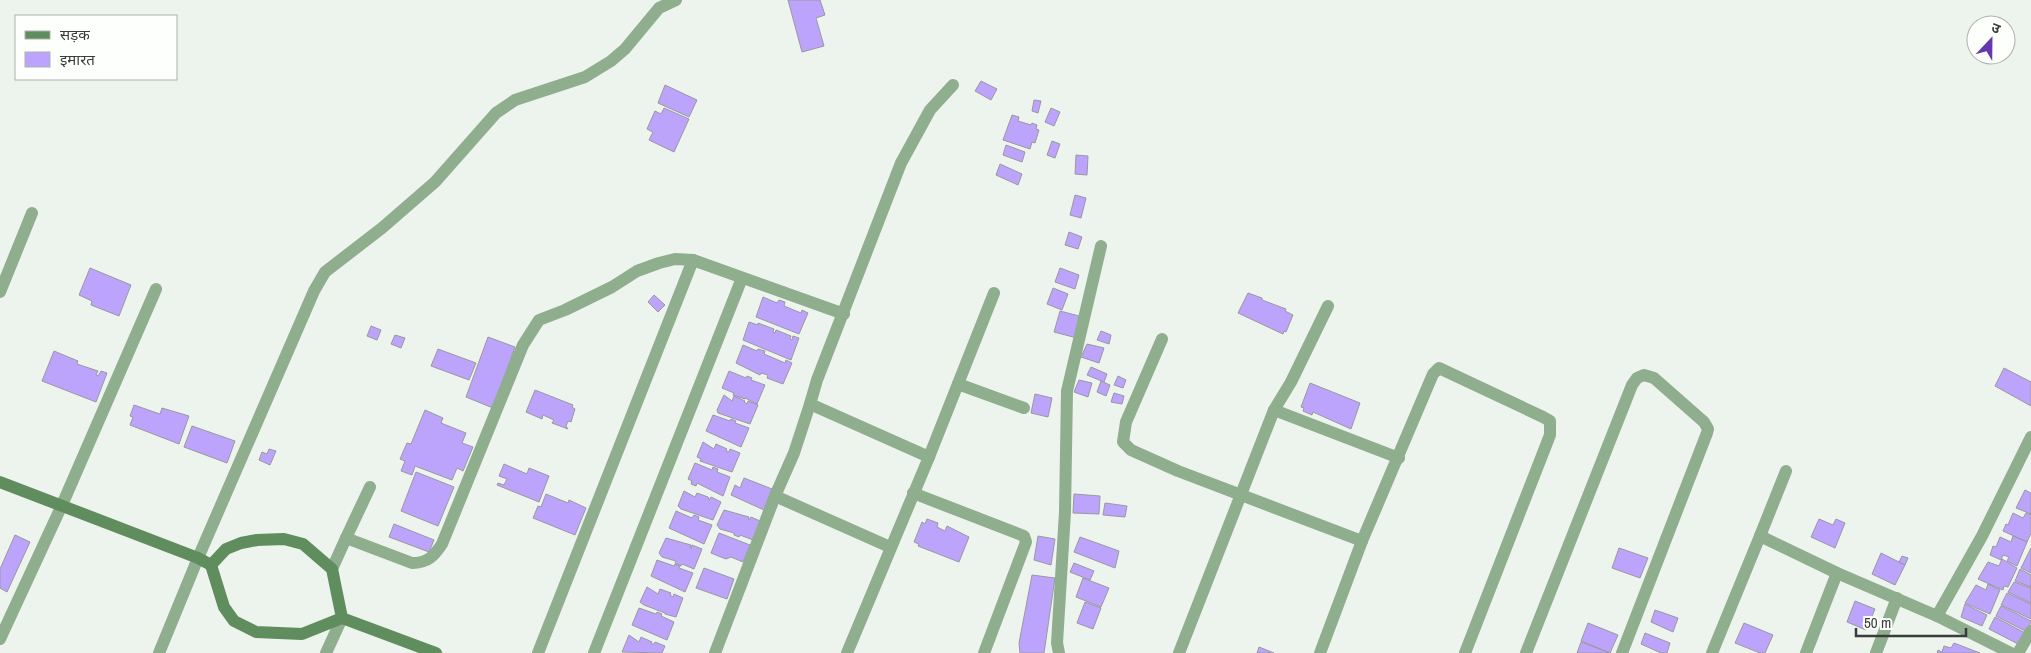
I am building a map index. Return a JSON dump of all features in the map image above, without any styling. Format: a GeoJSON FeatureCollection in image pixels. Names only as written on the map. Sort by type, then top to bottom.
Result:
{"type":"FeatureCollection","features":[{"type":"Feature","properties":{"kind":"street"},"geometry":{"type":"LineString","coordinates":[[159,653],[198,558],[314,291],[325,272],[382,228],[435,182],[496,113],[515,100],[585,77],[611,61],[625,48],[658,4],[676,0]]}},
{"type":"Feature","properties":{"kind":"street"},"geometry":{"type":"LineString","coordinates":[[714,653],[775,496],[794,453],[817,380],[901,163],[930,110],[953,85]]}},
{"type":"Feature","properties":{"kind":"street"},"geometry":{"type":"LineString","coordinates":[[0,292],[32,213]]}},
{"type":"Feature","properties":{"kind":"street"},"geometry":{"type":"LineString","coordinates":[[1059,653],[1057,643],[1065,512],[1067,391],[1101,246]]}},
{"type":"Feature","properties":{"kind":"street"},"geometry":{"type":"LineString","coordinates":[[346,538],[412,563],[422,563],[432,558],[442,544],[523,345],[539,320],[565,310],[612,287],[638,271],[667,261],[693,260],[844,314]]}},
{"type":"Feature","properties":{"kind":"street"},"geometry":{"type":"LineString","coordinates":[[538,653],[693,260]]}},
{"type":"Feature","properties":{"kind":"street"},"geometry":{"type":"LineString","coordinates":[[594,653],[742,278]]}},
{"type":"Feature","properties":{"kind":"street"},"geometry":{"type":"LineString","coordinates":[[0,639],[62,505],[156,289]]}},
{"type":"Feature","properties":{"kind":"street"},"geometry":{"type":"LineString","coordinates":[[847,653],[890,547],[914,494],[994,293]]}},
{"type":"Feature","properties":{"kind":"street"},"geometry":{"type":"LineString","coordinates":[[1178,653],[1274,410],[1291,382],[1328,306]]}},
{"type":"Feature","properties":{"kind":"street"},"geometry":{"type":"LineString","coordinates":[[1162,339],[1126,422],[1123,442],[1131,450],[1178,470],[1362,541]]}},
{"type":"Feature","properties":{"kind":"street"},"geometry":{"type":"LineString","coordinates":[[1320,653],[1362,541],[1399,458],[1433,374],[1439,368],[1525,408],[1550,422],[1550,435],[1465,653]]}},
{"type":"Feature","properties":{"kind":"street"},"geometry":{"type":"LineString","coordinates":[[1526,653],[1632,385],[1638,378],[1644,375],[1654,378],[1704,422],[1708,429],[1708,434],[1622,653]]}},
{"type":"Feature","properties":{"kind":"street"},"geometry":{"type":"LineString","coordinates":[[958,384],[1024,408]]}},
{"type":"Feature","properties":{"kind":"street"},"geometry":{"type":"LineString","coordinates":[[810,404],[929,457]]}},
{"type":"Feature","properties":{"kind":"street"},"geometry":{"type":"LineString","coordinates":[[1274,410],[1399,458]]}},
{"type":"Feature","properties":{"kind":"street"},"geometry":{"type":"LineString","coordinates":[[1937,616],[1982,536],[2031,437]]}},
{"type":"Feature","properties":{"kind":"street"},"geometry":{"type":"LineString","coordinates":[[1712,653],[1786,471]]}},
{"type":"Feature","properties":{"kind":"street"},"geometry":{"type":"LineString","coordinates":[[0,482],[198,558],[211,565],[224,607],[234,621],[256,632],[302,634],[342,618],[436,653]]}},
{"type":"Feature","properties":{"kind":"street"},"geometry":{"type":"LineString","coordinates":[[326,653],[342,618],[332,569],[370,487]]}},
{"type":"Feature","properties":{"kind":"street"},"geometry":{"type":"LineString","coordinates":[[914,494],[1024,536],[1026,542],[984,653]]}},
{"type":"Feature","properties":{"kind":"street"},"geometry":{"type":"LineString","coordinates":[[775,496],[890,547]]}},
{"type":"Feature","properties":{"kind":"street"},"geometry":{"type":"LineString","coordinates":[[1760,536],[1837,573],[1937,616],[2011,653]]}},
{"type":"Feature","properties":{"kind":"street"},"geometry":{"type":"LineString","coordinates":[[211,565],[226,548],[257,540],[284,539],[303,544],[332,569]]}},
{"type":"Feature","properties":{"kind":"street"},"geometry":{"type":"LineString","coordinates":[[1806,653],[1837,573]]}},
{"type":"Feature","properties":{"kind":"street"},"geometry":{"type":"LineString","coordinates":[[1876,653],[1897,598]]}},
{"type":"Feature","properties":{"kind":"street"},"geometry":{"type":"LineString","coordinates":[[2018,653],[2031,631]]}},
{"type":"Feature","properties":{"kind":"building"},"geometry":{"type":"Polygon","coordinates":[[[788,0],[820,0],[825,15],[816,18],[824,46],[802,52],[788,0]]]}},
{"type":"Feature","properties":{"kind":"building"},"geometry":{"type":"Polygon","coordinates":[[[981,81],[997,89],[991,100],[975,91],[981,81]]]}},
{"type":"Feature","properties":{"kind":"building"},"geometry":{"type":"Polygon","coordinates":[[[665,85],[697,100],[689,117],[658,103],[665,85]]]}},
{"type":"Feature","properties":{"kind":"building"},"geometry":{"type":"Polygon","coordinates":[[[1034,100],[1041,101],[1038,113],[1032,111],[1034,100]]]}},
{"type":"Feature","properties":{"kind":"building"},"geometry":{"type":"Polygon","coordinates":[[[664,108],[689,119],[674,152],[649,140],[653,132],[647,129],[655,111],[661,114],[664,108]]]}},
{"type":"Feature","properties":{"kind":"building"},"geometry":{"type":"Polygon","coordinates":[[[1051,108],[1060,112],[1054,126],[1045,122],[1051,108]]]}},
{"type":"Feature","properties":{"kind":"building"},"geometry":{"type":"Polygon","coordinates":[[[1012,115],[1019,117],[1018,121],[1037,125],[1036,129],[1039,130],[1035,143],[1032,142],[1030,149],[1003,140],[1012,115]]]}},
{"type":"Feature","properties":{"kind":"building"},"geometry":{"type":"Polygon","coordinates":[[[1052,141],[1060,144],[1055,158],[1047,155],[1052,141]]]}},
{"type":"Feature","properties":{"kind":"building"},"geometry":{"type":"Polygon","coordinates":[[[1006,145],[1025,152],[1022,162],[1003,155],[1006,145]]]}},
{"type":"Feature","properties":{"kind":"building"},"geometry":{"type":"Polygon","coordinates":[[[1076,155],[1088,156],[1087,175],[1075,174],[1076,155]]]}},
{"type":"Feature","properties":{"kind":"building"},"geometry":{"type":"Polygon","coordinates":[[[1000,164],[1022,174],[1018,185],[996,175],[1000,164]]]}},
{"type":"Feature","properties":{"kind":"building"},"geometry":{"type":"Polygon","coordinates":[[[1075,195],[1086,198],[1081,218],[1070,215],[1075,195]]]}},
{"type":"Feature","properties":{"kind":"building"},"geometry":{"type":"Polygon","coordinates":[[[1069,232],[1082,237],[1078,249],[1065,245],[1069,232]]]}},
{"type":"Feature","properties":{"kind":"building"},"geometry":{"type":"Polygon","coordinates":[[[90,268],[131,285],[119,316],[91,305],[92,301],[79,295],[90,268]]]}},
{"type":"Feature","properties":{"kind":"building"},"geometry":{"type":"Polygon","coordinates":[[[1060,268],[1079,275],[1075,289],[1055,282],[1060,268]]]}},
{"type":"Feature","properties":{"kind":"building"},"geometry":{"type":"Polygon","coordinates":[[[1053,288],[1068,294],[1062,310],[1047,304],[1053,288]]]}},
{"type":"Feature","properties":{"kind":"building"},"geometry":{"type":"Polygon","coordinates":[[[1248,293],[1286,309],[1285,311],[1293,315],[1286,332],[1284,331],[1283,334],[1238,313],[1248,293]]]}},
{"type":"Feature","properties":{"kind":"building"},"geometry":{"type":"Polygon","coordinates":[[[654,295],[665,305],[658,312],[648,302],[654,295]]]}},
{"type":"Feature","properties":{"kind":"building"},"geometry":{"type":"Polygon","coordinates":[[[763,297],[777,303],[779,300],[785,302],[784,306],[801,313],[802,310],[808,313],[799,334],[756,317],[763,297]]]}},
{"type":"Feature","properties":{"kind":"building"},"geometry":{"type":"Polygon","coordinates":[[[1060,311],[1083,317],[1077,338],[1054,332],[1060,311]]]}},
{"type":"Feature","properties":{"kind":"building"},"geometry":{"type":"Polygon","coordinates":[[[749,322],[774,329],[773,332],[775,333],[776,330],[791,336],[790,339],[792,340],[793,336],[799,338],[791,360],[743,340],[749,322]]]}},
{"type":"Feature","properties":{"kind":"building"},"geometry":{"type":"Polygon","coordinates":[[[371,326],[381,330],[377,340],[367,336],[371,326]]]}},
{"type":"Feature","properties":{"kind":"building"},"geometry":{"type":"Polygon","coordinates":[[[1101,331],[1111,335],[1109,344],[1097,340],[1101,331]]]}},
{"type":"Feature","properties":{"kind":"building"},"geometry":{"type":"Polygon","coordinates":[[[395,335],[405,338],[401,348],[391,344],[395,335]]]}},
{"type":"Feature","properties":{"kind":"building"},"geometry":{"type":"Polygon","coordinates":[[[488,337],[515,347],[493,408],[466,397],[488,337]]]}},
{"type":"Feature","properties":{"kind":"building"},"geometry":{"type":"Polygon","coordinates":[[[1087,344],[1104,348],[1099,363],[1081,357],[1087,344]]]}},
{"type":"Feature","properties":{"kind":"building"},"geometry":{"type":"Polygon","coordinates":[[[743,345],[757,351],[758,349],[765,351],[764,354],[785,363],[786,360],[792,363],[783,384],[767,378],[768,375],[761,373],[760,375],[736,363],[743,345]]]}},
{"type":"Feature","properties":{"kind":"building"},"geometry":{"type":"Polygon","coordinates":[[[438,349],[476,363],[469,380],[431,366],[438,349]]]}},
{"type":"Feature","properties":{"kind":"building"},"geometry":{"type":"Polygon","coordinates":[[[54,351],[78,361],[77,364],[98,371],[96,375],[98,376],[101,371],[107,373],[96,402],[42,381],[54,351]]]}},
{"type":"Feature","properties":{"kind":"building"},"geometry":{"type":"Polygon","coordinates":[[[1091,367],[1107,374],[1104,382],[1087,375],[1091,367]]]}},
{"type":"Feature","properties":{"kind":"building"},"geometry":{"type":"Polygon","coordinates":[[[2004,368],[2031,382],[2031,406],[1995,386],[2004,368]]]}},
{"type":"Feature","properties":{"kind":"building"},"geometry":{"type":"Polygon","coordinates":[[[729,371],[746,378],[747,376],[752,378],[751,380],[765,385],[757,404],[733,395],[734,393],[722,388],[729,371]]]}},
{"type":"Feature","properties":{"kind":"building"},"geometry":{"type":"Polygon","coordinates":[[[1118,376],[1126,380],[1123,388],[1114,385],[1118,376]]]}},
{"type":"Feature","properties":{"kind":"building"},"geometry":{"type":"Polygon","coordinates":[[[1079,380],[1092,383],[1088,397],[1074,392],[1079,380]]]}},
{"type":"Feature","properties":{"kind":"building"},"geometry":{"type":"Polygon","coordinates":[[[1101,381],[1110,385],[1106,396],[1097,392],[1101,381]]]}},
{"type":"Feature","properties":{"kind":"building"},"geometry":{"type":"Polygon","coordinates":[[[1310,383],[1360,403],[1351,429],[1313,412],[1312,415],[1303,411],[1304,408],[1301,407],[1310,383]]]}},
{"type":"Feature","properties":{"kind":"building"},"geometry":{"type":"Polygon","coordinates":[[[535,390],[573,405],[572,407],[575,409],[571,422],[568,421],[566,426],[568,429],[552,423],[554,420],[543,415],[542,419],[526,412],[535,390]]]}},
{"type":"Feature","properties":{"kind":"building"},"geometry":{"type":"Polygon","coordinates":[[[1114,393],[1124,396],[1122,404],[1111,402],[1114,393]]]}},
{"type":"Feature","properties":{"kind":"building"},"geometry":{"type":"Polygon","coordinates":[[[1035,394],[1052,398],[1048,417],[1031,413],[1035,394]]]}},
{"type":"Feature","properties":{"kind":"building"},"geometry":{"type":"Polygon","coordinates":[[[724,395],[732,401],[734,396],[745,401],[747,404],[748,401],[758,405],[750,424],[718,413],[717,410],[724,395]]]}},
{"type":"Feature","properties":{"kind":"building"},"geometry":{"type":"Polygon","coordinates":[[[134,405],[160,414],[162,408],[189,416],[179,444],[130,425],[133,417],[130,416],[134,405]]]}},
{"type":"Feature","properties":{"kind":"building"},"geometry":{"type":"Polygon","coordinates":[[[425,410],[443,418],[441,423],[466,433],[462,443],[473,447],[463,471],[457,468],[452,480],[415,466],[412,475],[401,471],[405,461],[400,459],[407,443],[411,444],[425,410]]]}},
{"type":"Feature","properties":{"kind":"building"},"geometry":{"type":"Polygon","coordinates":[[[713,415],[730,421],[731,419],[736,421],[735,423],[749,428],[741,447],[706,431],[713,415]]]}},
{"type":"Feature","properties":{"kind":"building"},"geometry":{"type":"Polygon","coordinates":[[[192,426],[235,441],[227,463],[184,447],[192,426]]]}},
{"type":"Feature","properties":{"kind":"building"},"geometry":{"type":"Polygon","coordinates":[[[703,442],[714,449],[716,444],[727,449],[726,451],[729,452],[730,449],[740,453],[732,472],[700,461],[701,459],[697,457],[703,442]]]}},
{"type":"Feature","properties":{"kind":"building"},"geometry":{"type":"Polygon","coordinates":[[[269,449],[276,451],[270,465],[259,460],[262,452],[267,454],[269,449]]]}},
{"type":"Feature","properties":{"kind":"building"},"geometry":{"type":"Polygon","coordinates":[[[695,463],[712,470],[713,467],[718,469],[717,472],[730,477],[723,496],[697,483],[696,486],[691,484],[692,481],[688,479],[695,463]]]}},
{"type":"Feature","properties":{"kind":"building"},"geometry":{"type":"Polygon","coordinates":[[[504,464],[527,474],[529,468],[549,476],[539,502],[497,485],[498,483],[504,485],[507,479],[499,476],[504,464]]]}},
{"type":"Feature","properties":{"kind":"building"},"geometry":{"type":"Polygon","coordinates":[[[416,472],[454,487],[438,526],[401,511],[416,472]]]}},
{"type":"Feature","properties":{"kind":"building"},"geometry":{"type":"Polygon","coordinates":[[[744,478],[772,489],[764,510],[731,495],[735,485],[740,488],[744,478]]]}},
{"type":"Feature","properties":{"kind":"building"},"geometry":{"type":"Polygon","coordinates":[[[2025,490],[2031,493],[2031,514],[2016,508],[2025,490]]]}},
{"type":"Feature","properties":{"kind":"building"},"geometry":{"type":"Polygon","coordinates":[[[684,491],[695,497],[697,493],[708,497],[709,500],[711,497],[721,502],[713,520],[681,509],[678,506],[684,491]]]}},
{"type":"Feature","properties":{"kind":"building"},"geometry":{"type":"Polygon","coordinates":[[[546,494],[568,503],[569,500],[586,508],[575,535],[533,518],[538,506],[541,507],[546,494]]]}},
{"type":"Feature","properties":{"kind":"building"},"geometry":{"type":"Polygon","coordinates":[[[1074,494],[1100,496],[1099,514],[1073,513],[1074,494]]]}},
{"type":"Feature","properties":{"kind":"building"},"geometry":{"type":"Polygon","coordinates":[[[1105,503],[1127,506],[1125,517],[1103,515],[1105,503]]]}},
{"type":"Feature","properties":{"kind":"building"},"geometry":{"type":"Polygon","coordinates":[[[724,510],[749,517],[749,520],[751,517],[760,521],[753,540],[740,535],[739,537],[734,535],[734,533],[720,529],[717,525],[724,510]]]}},
{"type":"Feature","properties":{"kind":"building"},"geometry":{"type":"Polygon","coordinates":[[[676,511],[692,518],[694,515],[699,517],[698,520],[712,525],[704,544],[669,528],[676,511]]]}},
{"type":"Feature","properties":{"kind":"building"},"geometry":{"type":"Polygon","coordinates":[[[2013,513],[2023,518],[2026,513],[2031,515],[2031,533],[2027,542],[2003,531],[2013,513]]]}},
{"type":"Feature","properties":{"kind":"building"},"geometry":{"type":"Polygon","coordinates":[[[927,519],[938,523],[937,527],[945,531],[947,526],[969,537],[959,562],[918,546],[919,544],[914,542],[922,522],[925,524],[927,519]]]}},
{"type":"Feature","properties":{"kind":"building"},"geometry":{"type":"Polygon","coordinates":[[[1819,519],[1833,525],[1836,519],[1845,523],[1835,548],[1811,537],[1819,519]]]}},
{"type":"Feature","properties":{"kind":"building"},"geometry":{"type":"Polygon","coordinates":[[[394,524],[434,540],[429,552],[389,537],[394,524]]]}},
{"type":"Feature","properties":{"kind":"building"},"geometry":{"type":"Polygon","coordinates":[[[719,533],[750,545],[743,562],[731,557],[726,559],[711,553],[719,533]]]}},
{"type":"Feature","properties":{"kind":"building"},"geometry":{"type":"Polygon","coordinates":[[[15,535],[30,542],[7,592],[0,588],[0,569],[15,535]]]}},
{"type":"Feature","properties":{"kind":"building"},"geometry":{"type":"Polygon","coordinates":[[[1038,536],[1055,539],[1051,565],[1034,560],[1038,536]]]}},
{"type":"Feature","properties":{"kind":"building"},"geometry":{"type":"Polygon","coordinates":[[[2013,536],[2027,542],[2017,566],[2007,561],[2009,557],[2003,555],[2001,560],[1990,555],[1993,546],[1996,547],[2000,537],[2011,542],[2013,536]]]}},
{"type":"Feature","properties":{"kind":"building"},"geometry":{"type":"Polygon","coordinates":[[[1080,537],[1119,551],[1115,568],[1074,552],[1080,537]]]}},
{"type":"Feature","properties":{"kind":"building"},"geometry":{"type":"Polygon","coordinates":[[[666,538],[691,545],[691,549],[692,545],[702,549],[694,569],[682,564],[681,566],[675,563],[676,561],[662,557],[659,553],[666,538]]]}},
{"type":"Feature","properties":{"kind":"building"},"geometry":{"type":"Polygon","coordinates":[[[1619,548],[1648,558],[1640,578],[1612,568],[1619,548]]]}},
{"type":"Feature","properties":{"kind":"building"},"geometry":{"type":"Polygon","coordinates":[[[2031,548],[2031,573],[2021,568],[2031,548]]]}},
{"type":"Feature","properties":{"kind":"building"},"geometry":{"type":"Polygon","coordinates":[[[1881,553],[1905,565],[1895,585],[1872,574],[1881,553]]]}},
{"type":"Feature","properties":{"kind":"building"},"geometry":{"type":"Polygon","coordinates":[[[1902,556],[1908,558],[1905,565],[1899,562],[1902,556]]]}},
{"type":"Feature","properties":{"kind":"building"},"geometry":{"type":"Polygon","coordinates":[[[2002,559],[2017,568],[2008,587],[2004,586],[2003,590],[1978,579],[1988,562],[1999,566],[2002,559]]]}},
{"type":"Feature","properties":{"kind":"building"},"geometry":{"type":"Polygon","coordinates":[[[657,560],[674,566],[675,564],[680,566],[679,568],[693,573],[685,592],[651,576],[657,560]]]}},
{"type":"Feature","properties":{"kind":"building"},"geometry":{"type":"Polygon","coordinates":[[[1074,563],[1094,571],[1090,580],[1070,572],[1074,563]]]}},
{"type":"Feature","properties":{"kind":"building"},"geometry":{"type":"Polygon","coordinates":[[[704,568],[734,579],[727,599],[696,588],[704,568]]]}},
{"type":"Feature","properties":{"kind":"building"},"geometry":{"type":"Polygon","coordinates":[[[2020,569],[2031,575],[2031,587],[2015,581],[2020,569]]]}},
{"type":"Feature","properties":{"kind":"building"},"geometry":{"type":"Polygon","coordinates":[[[1032,575],[1055,578],[1044,653],[1020,653],[1019,643],[1032,575]]]}},
{"type":"Feature","properties":{"kind":"building"},"geometry":{"type":"Polygon","coordinates":[[[1083,578],[1109,588],[1101,607],[1076,597],[1083,578]]]}},
{"type":"Feature","properties":{"kind":"building"},"geometry":{"type":"Polygon","coordinates":[[[2014,582],[2031,588],[2031,603],[2008,592],[2014,582]]]}},
{"type":"Feature","properties":{"kind":"building"},"geometry":{"type":"Polygon","coordinates":[[[1988,584],[2000,590],[1990,614],[1965,603],[1976,585],[1986,590],[1988,584]]]}},
{"type":"Feature","properties":{"kind":"building"},"geometry":{"type":"Polygon","coordinates":[[[647,587],[658,594],[660,589],[671,593],[670,595],[673,597],[674,594],[683,598],[676,617],[640,602],[647,587]]]}},
{"type":"Feature","properties":{"kind":"building"},"geometry":{"type":"Polygon","coordinates":[[[2007,593],[2031,604],[2031,619],[2001,605],[2007,593]]]}},
{"type":"Feature","properties":{"kind":"building"},"geometry":{"type":"Polygon","coordinates":[[[1855,601],[1875,609],[1866,630],[1847,622],[1855,601]]]}},
{"type":"Feature","properties":{"kind":"building"},"geometry":{"type":"Polygon","coordinates":[[[1085,602],[1101,608],[1093,629],[1077,623],[1085,602]]]}},
{"type":"Feature","properties":{"kind":"building"},"geometry":{"type":"Polygon","coordinates":[[[1965,604],[1987,615],[1982,626],[1961,617],[1965,604]]]}},
{"type":"Feature","properties":{"kind":"building"},"geometry":{"type":"Polygon","coordinates":[[[2001,606],[2031,621],[2027,632],[1996,616],[2001,606]]]}},
{"type":"Feature","properties":{"kind":"building"},"geometry":{"type":"Polygon","coordinates":[[[639,608],[656,614],[657,612],[662,614],[661,616],[674,622],[667,640],[632,625],[639,608]]]}},
{"type":"Feature","properties":{"kind":"building"},"geometry":{"type":"Polygon","coordinates":[[[1655,610],[1678,618],[1673,632],[1651,622],[1655,610]]]}},
{"type":"Feature","properties":{"kind":"building"},"geometry":{"type":"Polygon","coordinates":[[[1995,617],[2027,634],[2020,645],[1989,629],[1995,617]]]}},
{"type":"Feature","properties":{"kind":"building"},"geometry":{"type":"Polygon","coordinates":[[[1588,623],[1618,635],[1610,653],[1581,641],[1588,623]]]}},
{"type":"Feature","properties":{"kind":"building"},"geometry":{"type":"Polygon","coordinates":[[[1744,623],[1773,635],[1765,653],[1760,653],[1735,643],[1744,623]]]}},
{"type":"Feature","properties":{"kind":"building"},"geometry":{"type":"Polygon","coordinates":[[[1645,633],[1670,643],[1667,653],[1661,653],[1641,644],[1645,633]]]}},
{"type":"Feature","properties":{"kind":"building"},"geometry":{"type":"Polygon","coordinates":[[[629,635],[639,642],[641,637],[652,642],[651,644],[655,642],[665,646],[662,653],[622,652],[629,635]]]}},
{"type":"Feature","properties":{"kind":"building"},"geometry":{"type":"Polygon","coordinates":[[[1581,642],[1610,653],[1577,653],[1581,642]]]}},
{"type":"Feature","properties":{"kind":"building"},"geometry":{"type":"Polygon","coordinates":[[[1954,643],[1980,653],[1937,653],[1938,650],[1942,652],[1944,646],[1951,648],[1954,643]]]}},
{"type":"Feature","properties":{"kind":"building"},"geometry":{"type":"Polygon","coordinates":[[[1259,647],[1274,653],[1257,653],[1259,647]]]}}]}
